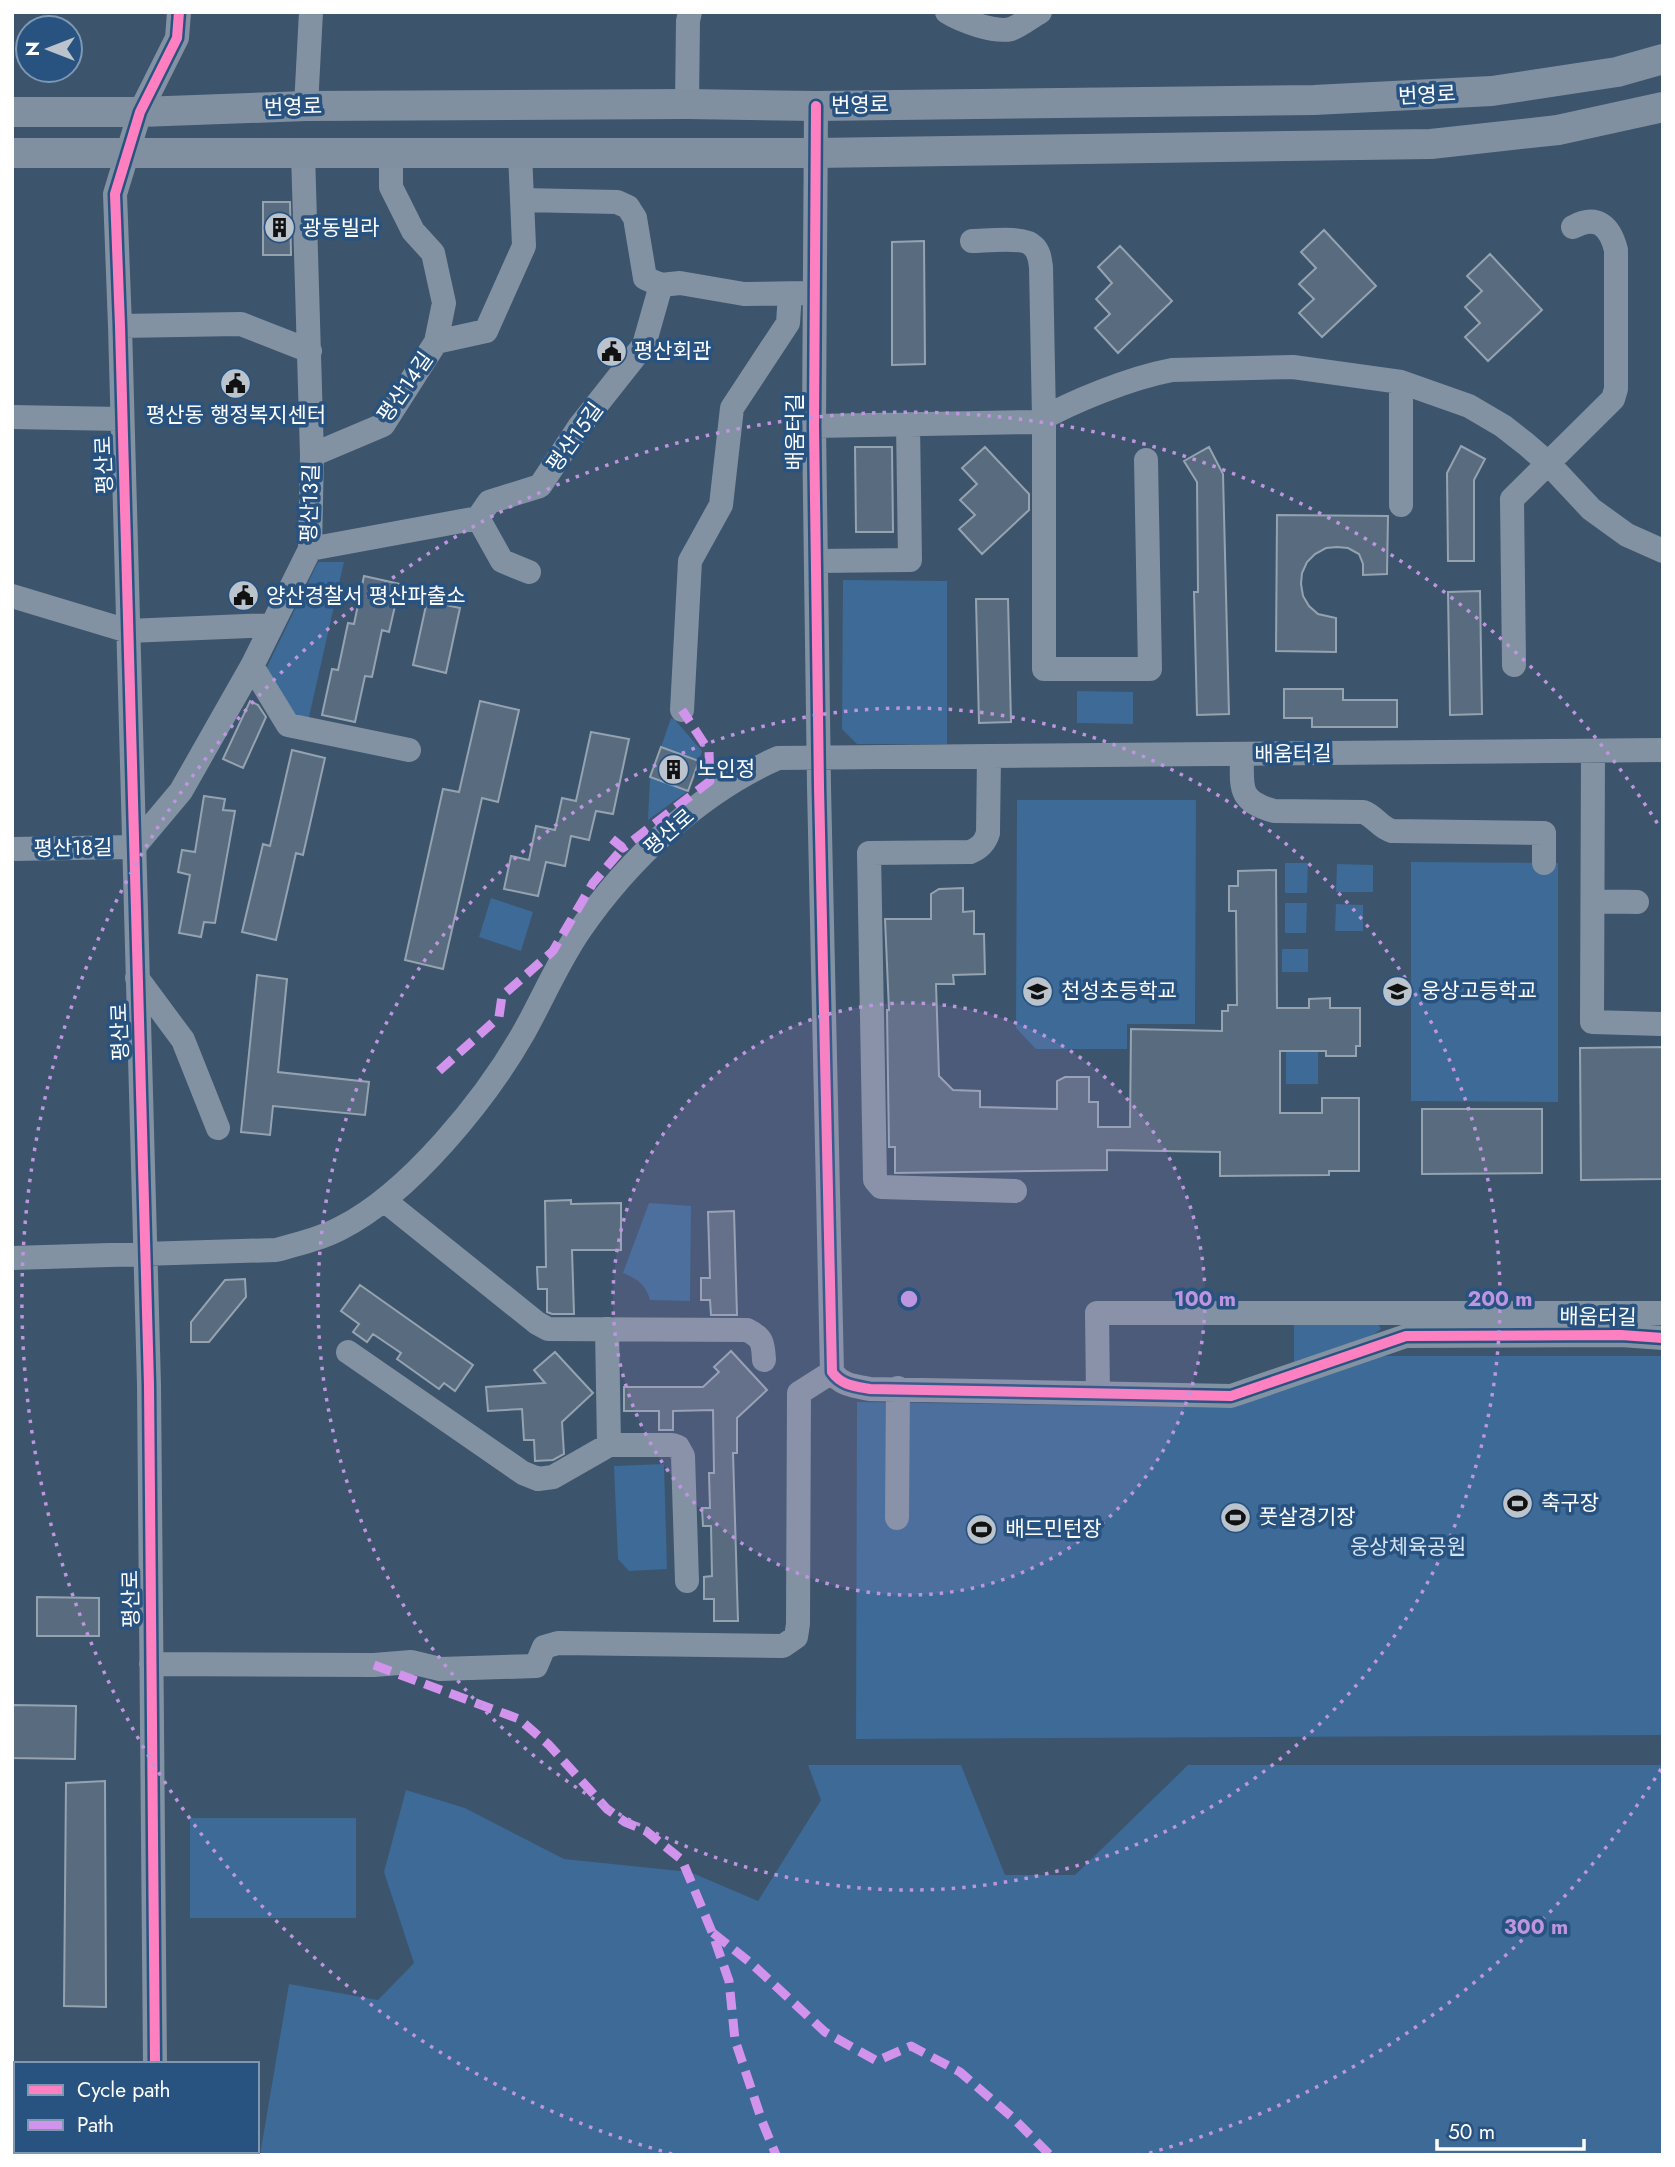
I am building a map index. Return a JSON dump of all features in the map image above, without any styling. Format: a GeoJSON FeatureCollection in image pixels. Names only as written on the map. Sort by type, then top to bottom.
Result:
{"type":"FeatureCollection","features":[{"type":"Feature","properties":{"kind":"main road","name":"번영로"},"geometry":{"type":"LineString","coordinates":[[12,112],[140,112],[296,107],[687,104],[816,106],[1314,100],[1492,91],[1606,74],[1663,59]]}},
{"type":"Feature","properties":{"kind":"main road"},"geometry":{"type":"LineString","coordinates":[[1606,74],[1627,82],[1629,91],[1626,106],[1611,118]]}},
{"type":"Feature","properties":{"kind":"main road"},"geometry":{"type":"LineString","coordinates":[[295,153],[269,144],[262,131],[266,119],[296,107]]}},
{"type":"Feature","properties":{"kind":"main road"},"geometry":{"type":"LineString","coordinates":[[12,153],[816,153],[1432,144],[1558,130],[1663,107]]}},
{"type":"Feature","properties":{"kind":"street","name":"평산로"},"geometry":{"type":"LineString","coordinates":[[155,2062],[146,1254],[114,194],[140,112],[177,38],[179,12]]}},
{"type":"Feature","properties":{"kind":"street"},"geometry":{"type":"LineString","coordinates":[[296,107],[311,12]]}},
{"type":"Feature","properties":{"kind":"street"},"geometry":{"type":"LineString","coordinates":[[687,104],[690,12]]}},
{"type":"Feature","properties":{"kind":"street"},"geometry":{"type":"LineString","coordinates":[[947,12],[957,19],[980,26],[1010,29],[1040,12]]}},
{"type":"Feature","properties":{"kind":"street","name":"배움터길"},"geometry":{"type":"LineString","coordinates":[[816,106],[814,426],[819,757],[1663,750]]}},
{"type":"Feature","properties":{"kind":"street","name":"평산13길"},"geometry":{"type":"LineString","coordinates":[[134,847],[181,791],[252,666],[310,549],[310,351],[295,153]]}},
{"type":"Feature","properties":{"kind":"street"},"geometry":{"type":"LineString","coordinates":[[391,153],[391,187],[413,231],[433,253],[444,303],[436,342]]}},
{"type":"Feature","properties":{"kind":"street","name":"평산14길"},"geometry":{"type":"LineString","coordinates":[[312,455],[383,425],[436,342],[486,331],[524,247],[520,153]]}},
{"type":"Feature","properties":{"kind":"street"},"geometry":{"type":"LineString","coordinates":[[522,200],[617,202],[628,207],[635,218],[645,278],[661,285],[680,283],[744,294],[815,293]]}},
{"type":"Feature","properties":{"kind":"street"},"geometry":{"type":"LineString","coordinates":[[1514,665],[1512,499],[1613,399],[1616,389],[1616,250],[1608,230],[1600,224],[1583,222],[1573,228]]}},
{"type":"Feature","properties":{"kind":"street"},"geometry":{"type":"LineString","coordinates":[[972,241],[1031,243],[1038,252],[1041,267],[1044,418],[1056,470],[1044,669],[1150,669],[1146,460]]}},
{"type":"Feature","properties":{"kind":"street","name":"평산15길"},"geometry":{"type":"LineString","coordinates":[[310,549],[478,518],[489,502],[540,486],[579,427],[644,345],[661,285]]}},
{"type":"Feature","properties":{"kind":"street"},"geometry":{"type":"LineString","coordinates":[[682,710],[690,561],[721,505],[732,408],[788,323],[790,294]]}},
{"type":"Feature","properties":{"kind":"street"},"geometry":{"type":"LineString","coordinates":[[120,326],[242,324],[310,351]]}},
{"type":"Feature","properties":{"kind":"street"},"geometry":{"type":"LineString","coordinates":[[814,426],[1036,422],[1089,397],[1155,373],[1172,370],[1293,367],[1401,382],[1469,406],[1503,426],[1548,463],[1591,509],[1627,535],[1663,551]]}},
{"type":"Feature","properties":{"kind":"street"},"geometry":{"type":"LineString","coordinates":[[1401,382],[1401,505]]}},
{"type":"Feature","properties":{"kind":"street"},"geometry":{"type":"LineString","coordinates":[[12,417],[121,419]]}},
{"type":"Feature","properties":{"kind":"street"},"geometry":{"type":"LineString","coordinates":[[816,561],[910,560],[908,424]]}},
{"type":"Feature","properties":{"kind":"street"},"geometry":{"type":"LineString","coordinates":[[1528,483],[1530,551]]}},
{"type":"Feature","properties":{"kind":"street"},"geometry":{"type":"LineString","coordinates":[[478,518],[502,561],[529,572]]}},
{"type":"Feature","properties":{"kind":"street"},"geometry":{"type":"LineString","coordinates":[[12,596],[128,631],[271,625]]}},
{"type":"Feature","properties":{"kind":"street"},"geometry":{"type":"LineString","coordinates":[[252,666],[288,726],[409,750]]}},
{"type":"Feature","properties":{"kind":"street"},"geometry":{"type":"LineString","coordinates":[[1594,751],[1591,1021],[1661,1024]]}},
{"type":"Feature","properties":{"kind":"street"},"geometry":{"type":"LineString","coordinates":[[1242,754],[1242,792],[1267,809],[1363,812],[1382,828],[1392,831],[1544,833],[1544,863]]}},
{"type":"Feature","properties":{"kind":"street"},"geometry":{"type":"LineString","coordinates":[[989,756],[988,833],[978,849],[970,852],[869,853],[875,1180],[881,1187],[1015,1191]]}},
{"type":"Feature","properties":{"kind":"street","name":"평산로"},"geometry":{"type":"LineString","coordinates":[[12,1258],[276,1250],[314,1240],[341,1228],[385,1201],[437,1150],[484,1095],[523,1033],[574,939],[628,869],[680,820],[734,780],[778,758],[819,757]]}},
{"type":"Feature","properties":{"kind":"street"},"geometry":{"type":"LineString","coordinates":[[819,757],[832,1371],[837,1379],[848,1385],[870,1389],[1231,1396],[1406,1325]]}},
{"type":"Feature","properties":{"kind":"street","name":"평산18길"},"geometry":{"type":"LineString","coordinates":[[12,849],[134,847]]}},
{"type":"Feature","properties":{"kind":"street"},"geometry":{"type":"LineString","coordinates":[[1592,901],[1637,902]]}},
{"type":"Feature","properties":{"kind":"street"},"geometry":{"type":"LineString","coordinates":[[138,978],[183,1040],[218,1128]]}},
{"type":"Feature","properties":{"kind":"street"},"geometry":{"type":"LineString","coordinates":[[385,1201],[510,1316],[537,1323],[548,1329],[747,1330],[757,1335],[763,1344],[764,1360]]}},
{"type":"Feature","properties":{"kind":"street","name":"배움터길"},"geometry":{"type":"LineString","coordinates":[[1098,1393],[1097,1313],[1663,1338]]}},
{"type":"Feature","properties":{"kind":"street","name":"배움터길"},"geometry":{"type":"LineString","coordinates":[[1406,1325],[1663,1313]]}},
{"type":"Feature","properties":{"kind":"street"},"geometry":{"type":"LineString","coordinates":[[607,1329],[609,1445]]}},
{"type":"Feature","properties":{"kind":"street"},"geometry":{"type":"LineString","coordinates":[[348,1352],[523,1473],[538,1479],[553,1477],[609,1445],[678,1447],[683,1456],[687,1581]]}},
{"type":"Feature","properties":{"kind":"street"},"geometry":{"type":"LineString","coordinates":[[151,1664],[374,1665],[411,1662],[440,1669],[536,1666],[544,1647],[558,1643],[783,1646],[796,1637],[798,1623],[799,1393],[832,1371]]}},
{"type":"Feature","properties":{"kind":"street"},"geometry":{"type":"LineString","coordinates":[[897,1518],[898,1388]]}},
{"type":"Feature","properties":{"kind":"green space"},"geometry":{"type":"Polygon","coordinates":[[[318,562],[344,562],[307,726],[289,721],[267,667],[318,562]]]}},
{"type":"Feature","properties":{"kind":"green space"},"geometry":{"type":"Polygon","coordinates":[[[843,580],[947,581],[947,744],[857,744],[842,729],[843,580]]]}},
{"type":"Feature","properties":{"kind":"green space"},"geometry":{"type":"Polygon","coordinates":[[[1077,691],[1133,692],[1133,724],[1077,723],[1077,691]]]}},
{"type":"Feature","properties":{"kind":"green space"},"geometry":{"type":"Polygon","coordinates":[[[671,718],[702,751],[699,761],[661,747],[671,718]]]}},
{"type":"Feature","properties":{"kind":"green space"},"geometry":{"type":"Polygon","coordinates":[[[650,777],[688,791],[648,820],[650,777]]]}},
{"type":"Feature","properties":{"kind":"green space"},"geometry":{"type":"Polygon","coordinates":[[[1017,800],[1196,800],[1195,1024],[1127,1024],[1127,1049],[1036,1049],[1016,1028],[1017,800]]]}},
{"type":"Feature","properties":{"kind":"green space"},"geometry":{"type":"Polygon","coordinates":[[[1411,862],[1558,863],[1558,1102],[1411,1101],[1411,862]]]}},
{"type":"Feature","properties":{"kind":"green space"},"geometry":{"type":"Polygon","coordinates":[[[1285,863],[1308,863],[1307,893],[1285,893],[1285,863]]]}},
{"type":"Feature","properties":{"kind":"green space"},"geometry":{"type":"Polygon","coordinates":[[[1337,864],[1373,865],[1373,892],[1336,892],[1337,864]]]}},
{"type":"Feature","properties":{"kind":"green space"},"geometry":{"type":"Polygon","coordinates":[[[491,898],[533,912],[521,951],[479,937],[491,898]]]}},
{"type":"Feature","properties":{"kind":"green space"},"geometry":{"type":"Polygon","coordinates":[[[1285,903],[1307,903],[1306,933],[1285,933],[1285,903]]]}},
{"type":"Feature","properties":{"kind":"green space"},"geometry":{"type":"Polygon","coordinates":[[[1336,904],[1363,905],[1363,931],[1335,931],[1336,904]]]}},
{"type":"Feature","properties":{"kind":"green space"},"geometry":{"type":"Polygon","coordinates":[[[1282,949],[1308,949],[1308,972],[1282,972],[1282,949]]]}},
{"type":"Feature","properties":{"kind":"green space"},"geometry":{"type":"Polygon","coordinates":[[[1286,1052],[1318,1052],[1318,1084],[1286,1084],[1286,1052]]]}},
{"type":"Feature","properties":{"kind":"green space"},"geometry":{"type":"Polygon","coordinates":[[[649,1203],[691,1206],[690,1301],[650,1300],[641,1283],[623,1273],[649,1203]]]}},
{"type":"Feature","properties":{"kind":"green space"},"geometry":{"type":"Polygon","coordinates":[[[1294,1323],[1378,1324],[1381,1329],[1373,1335],[1294,1363],[1294,1323]]]}},
{"type":"Feature","properties":{"kind":"green space","name":"웅상체육공원"},"geometry":{"type":"Polygon","coordinates":[[[1377,1356],[1663,1356],[1663,1735],[856,1739],[857,1402],[1233,1408],[1377,1356]]]}},
{"type":"Feature","properties":{"kind":"green space"},"geometry":{"type":"Polygon","coordinates":[[[664,1464],[667,1569],[629,1571],[618,1559],[614,1466],[664,1464]]]}},
{"type":"Feature","properties":{"kind":"green space"},"geometry":{"type":"Polygon","coordinates":[[[808,1765],[961,1765],[1005,1875],[1075,1875],[1188,1765],[1663,1765],[1663,2155],[260,2155],[289,1984],[378,2000],[414,1963],[384,1872],[406,1790],[465,1808],[564,1859],[690,1872],[758,1901],[821,1800],[808,1765]]]}},
{"type":"Feature","properties":{"kind":"green space"},"geometry":{"type":"Polygon","coordinates":[[[190,1818],[356,1818],[356,1918],[190,1918],[190,1818]]]}},
{"type":"Feature","properties":{"kind":"building","name":"광동빌라"},"geometry":{"type":"Polygon","coordinates":[[[263,202],[290,202],[291,255],[263,255],[263,202]]]}},
{"type":"Feature","properties":{"kind":"building"},"geometry":{"type":"Polygon","coordinates":[[[1324,230],[1376,286],[1322,337],[1299,313],[1314,299],[1299,284],[1316,268],[1301,252],[1324,230]]]}},
{"type":"Feature","properties":{"kind":"building"},"geometry":{"type":"Polygon","coordinates":[[[924,241],[925,364],[892,365],[892,242],[924,241]]]}},
{"type":"Feature","properties":{"kind":"building"},"geometry":{"type":"Polygon","coordinates":[[[1120,246],[1172,301],[1118,353],[1095,328],[1110,314],[1096,299],[1112,283],[1098,267],[1120,246]]]}},
{"type":"Feature","properties":{"kind":"building"},"geometry":{"type":"Polygon","coordinates":[[[1490,254],[1542,310],[1488,361],[1465,337],[1480,323],[1465,307],[1482,291],[1467,276],[1490,254]]]}},
{"type":"Feature","properties":{"kind":"building"},"geometry":{"type":"Polygon","coordinates":[[[1461,446],[1485,459],[1474,480],[1474,561],[1448,561],[1447,473],[1461,446]]]}},
{"type":"Feature","properties":{"kind":"building"},"geometry":{"type":"Polygon","coordinates":[[[855,447],[892,447],[893,532],[856,532],[855,447]]]}},
{"type":"Feature","properties":{"kind":"building"},"geometry":{"type":"Polygon","coordinates":[[[985,447],[1029,494],[1029,510],[982,554],[959,529],[975,515],[960,500],[977,484],[962,468],[985,447]]]}},
{"type":"Feature","properties":{"kind":"building"},"geometry":{"type":"Polygon","coordinates":[[[1209,447],[1223,474],[1229,714],[1197,715],[1194,592],[1198,592],[1197,482],[1184,461],[1209,447]]]}},
{"type":"Feature","properties":{"kind":"building"},"geometry":{"type":"Polygon","coordinates":[[[1277,515],[1388,516],[1387,574],[1363,575],[1359,554],[1348,548],[1337,547],[1326,548],[1315,554],[1302,573],[1303,596],[1309,606],[1318,614],[1336,618],[1336,652],[1276,651],[1277,515]]]}},
{"type":"Feature","properties":{"kind":"building"},"geometry":{"type":"Polygon","coordinates":[[[364,576],[400,584],[389,632],[382,630],[372,677],[365,676],[355,722],[322,715],[332,669],[338,670],[348,623],[354,624],[364,576]]]}},
{"type":"Feature","properties":{"kind":"building"},"geometry":{"type":"Polygon","coordinates":[[[1480,591],[1482,714],[1450,715],[1448,592],[1480,591]]]}},
{"type":"Feature","properties":{"kind":"building"},"geometry":{"type":"Polygon","coordinates":[[[976,599],[1008,599],[1011,722],[979,723],[976,599]]]}},
{"type":"Feature","properties":{"kind":"building"},"geometry":{"type":"Polygon","coordinates":[[[427,601],[460,608],[446,673],[413,665],[427,601]]]}},
{"type":"Feature","properties":{"kind":"building"},"geometry":{"type":"Polygon","coordinates":[[[1284,689],[1343,689],[1343,700],[1397,700],[1397,727],[1312,727],[1312,718],[1284,718],[1284,689]]]}},
{"type":"Feature","properties":{"kind":"building"},"geometry":{"type":"Polygon","coordinates":[[[250,701],[258,705],[266,717],[243,768],[223,759],[250,701]]]}},
{"type":"Feature","properties":{"kind":"building"},"geometry":{"type":"Polygon","coordinates":[[[480,701],[519,710],[498,802],[482,798],[443,969],[405,960],[443,789],[459,792],[480,701]]]}},
{"type":"Feature","properties":{"kind":"building"},"geometry":{"type":"Polygon","coordinates":[[[591,732],[629,739],[613,814],[596,811],[589,840],[571,836],[565,866],[546,862],[538,896],[504,889],[511,856],[529,860],[536,826],[555,830],[562,798],[576,801],[591,732]]]}},
{"type":"Feature","properties":{"kind":"building","name":"노인정"},"geometry":{"type":"Polygon","coordinates":[[[661,747],[699,761],[688,791],[650,777],[661,747]]]}},
{"type":"Feature","properties":{"kind":"building"},"geometry":{"type":"Polygon","coordinates":[[[292,750],[325,758],[303,855],[296,853],[276,940],[242,932],[263,844],[270,846],[292,750]]]}},
{"type":"Feature","properties":{"kind":"building"},"geometry":{"type":"Polygon","coordinates":[[[204,796],[225,799],[223,810],[235,811],[215,923],[204,922],[201,937],[179,933],[190,875],[178,872],[182,850],[195,852],[204,796]]]}},
{"type":"Feature","properties":{"kind":"building"},"geometry":{"type":"Polygon","coordinates":[[[1276,870],[1277,1008],[1309,1008],[1309,999],[1330,998],[1330,1008],[1360,1008],[1360,1046],[1356,1046],[1356,1056],[1326,1056],[1326,1051],[1280,1051],[1280,1113],[1322,1113],[1322,1098],[1359,1098],[1359,1171],[1329,1171],[1329,1175],[1220,1176],[1220,1152],[1107,1150],[1107,1170],[895,1173],[895,1147],[889,1147],[889,1010],[885,919],[931,919],[931,894],[939,889],[963,888],[963,912],[974,911],[974,934],[984,934],[985,974],[953,975],[954,984],[936,984],[939,1076],[953,1090],[980,1091],[980,1107],[1057,1109],[1057,1081],[1065,1077],[1089,1077],[1089,1102],[1098,1102],[1098,1127],[1130,1127],[1131,1029],[1222,1031],[1222,1011],[1228,1011],[1228,1005],[1237,1005],[1236,911],[1229,911],[1229,886],[1238,886],[1238,871],[1276,870]]]}},
{"type":"Feature","properties":{"kind":"building"},"geometry":{"type":"Polygon","coordinates":[[[257,975],[287,979],[278,1072],[369,1082],[365,1115],[273,1106],[270,1135],[241,1132],[257,975]]]}},
{"type":"Feature","properties":{"kind":"building"},"geometry":{"type":"Polygon","coordinates":[[[1663,1047],[1663,1179],[1581,1180],[1580,1048],[1663,1047]]]}},
{"type":"Feature","properties":{"kind":"building"},"geometry":{"type":"Polygon","coordinates":[[[1422,1109],[1542,1109],[1542,1173],[1422,1174],[1422,1109]]]}},
{"type":"Feature","properties":{"kind":"building"},"geometry":{"type":"Polygon","coordinates":[[[571,1200],[571,1204],[621,1203],[621,1250],[572,1250],[574,1314],[552,1314],[547,1312],[547,1289],[538,1289],[537,1267],[546,1267],[545,1201],[571,1200]]]}},
{"type":"Feature","properties":{"kind":"building"},"geometry":{"type":"Polygon","coordinates":[[[734,1211],[737,1315],[711,1315],[710,1300],[701,1300],[701,1278],[710,1278],[708,1212],[734,1211]]]}},
{"type":"Feature","properties":{"kind":"building"},"geometry":{"type":"Polygon","coordinates":[[[245,1279],[246,1297],[209,1342],[191,1342],[191,1322],[225,1280],[245,1279]]]}},
{"type":"Feature","properties":{"kind":"building"},"geometry":{"type":"Polygon","coordinates":[[[360,1285],[473,1365],[455,1391],[444,1383],[439,1389],[397,1359],[401,1353],[373,1334],[367,1342],[353,1332],[359,1324],[341,1311],[360,1285]]]}},
{"type":"Feature","properties":{"kind":"building"},"geometry":{"type":"Polygon","coordinates":[[[731,1351],[767,1390],[737,1418],[737,1453],[733,1453],[738,1621],[714,1621],[714,1599],[704,1599],[704,1577],[712,1576],[711,1526],[703,1526],[702,1508],[710,1508],[709,1473],[714,1473],[713,1410],[673,1411],[673,1430],[659,1430],[659,1411],[624,1411],[624,1387],[703,1387],[719,1372],[714,1367],[731,1351]]]}},
{"type":"Feature","properties":{"kind":"building"},"geometry":{"type":"Polygon","coordinates":[[[555,1352],[593,1393],[562,1422],[564,1454],[553,1460],[535,1461],[534,1440],[524,1440],[522,1409],[488,1411],[486,1387],[545,1383],[534,1370],[555,1352]]]}},
{"type":"Feature","properties":{"kind":"building"},"geometry":{"type":"Polygon","coordinates":[[[37,1597],[99,1598],[99,1636],[37,1636],[37,1597]]]}},
{"type":"Feature","properties":{"kind":"building"},"geometry":{"type":"Polygon","coordinates":[[[12,1705],[76,1706],[75,1759],[12,1758],[12,1705]]]}},
{"type":"Feature","properties":{"kind":"building"},"geometry":{"type":"Polygon","coordinates":[[[105,1781],[106,2007],[64,2006],[66,1783],[105,1781]]]}},
{"type":"Feature","properties":{"kind":"marked path"},"geometry":{"type":"LineString","coordinates":[[612,839],[623,848],[710,781],[709,751],[682,710]]}},
{"type":"Feature","properties":{"kind":"marked path"},"geometry":{"type":"LineString","coordinates":[[439,1071],[499,1017],[502,996],[553,951],[593,883],[623,848]]}},
{"type":"Feature","properties":{"kind":"marked path"},"geometry":{"type":"LineString","coordinates":[[374,1665],[519,1719],[549,1745],[607,1809],[625,1822],[646,1831],[682,1860],[729,1981],[735,2040],[776,2155]]}},
{"type":"Feature","properties":{"kind":"marked path"},"geometry":{"type":"LineString","coordinates":[[713,1933],[752,1964],[825,2032],[877,2061],[911,2046],[960,2072],[1012,2117],[1050,2155]]}},
{"type":"Feature","properties":{"kind":"cycle path"},"geometry":{"type":"LineString","coordinates":[[155,2062],[149,1385],[115,194],[140,112],[177,38],[179,12]]}},
{"type":"Feature","properties":{"kind":"cycle path"},"geometry":{"type":"LineString","coordinates":[[816,106],[814,426],[832,1372],[844,1382],[870,1389],[1231,1396],[1406,1336],[1621,1335],[1663,1338]]}},
{"type":"Feature","properties":{"kind":"place","name":"광동빌라"},"geometry":{"type":"Point","coordinates":[279,228]}},
{"type":"Feature","properties":{"kind":"place","name":"평산회관"},"geometry":{"type":"Point","coordinates":[611,351]}},
{"type":"Feature","properties":{"kind":"place","name":"평산동 행정복지센터"},"geometry":{"type":"Point","coordinates":[236,383]}},
{"type":"Feature","properties":{"kind":"place","name":"양산경찰서 평산파출소"},"geometry":{"type":"Point","coordinates":[243,596]}},
{"type":"Feature","properties":{"kind":"place","name":"노인정"},"geometry":{"type":"Point","coordinates":[674,769]}},
{"type":"Feature","properties":{"kind":"place","name":"천성초등학교"},"geometry":{"type":"Point","coordinates":[1038,991]}},
{"type":"Feature","properties":{"kind":"place","name":"웅상고등학교"},"geometry":{"type":"Point","coordinates":[1398,991]}},
{"type":"Feature","properties":{"kind":"place","name":"축구장"},"geometry":{"type":"Point","coordinates":[1518,1503]}},
{"type":"Feature","properties":{"kind":"place","name":"풋살경기장"},"geometry":{"type":"Point","coordinates":[1236,1517]}},
{"type":"Feature","properties":{"kind":"place","name":"배드민턴장"},"geometry":{"type":"Point","coordinates":[982,1529]}}]}
